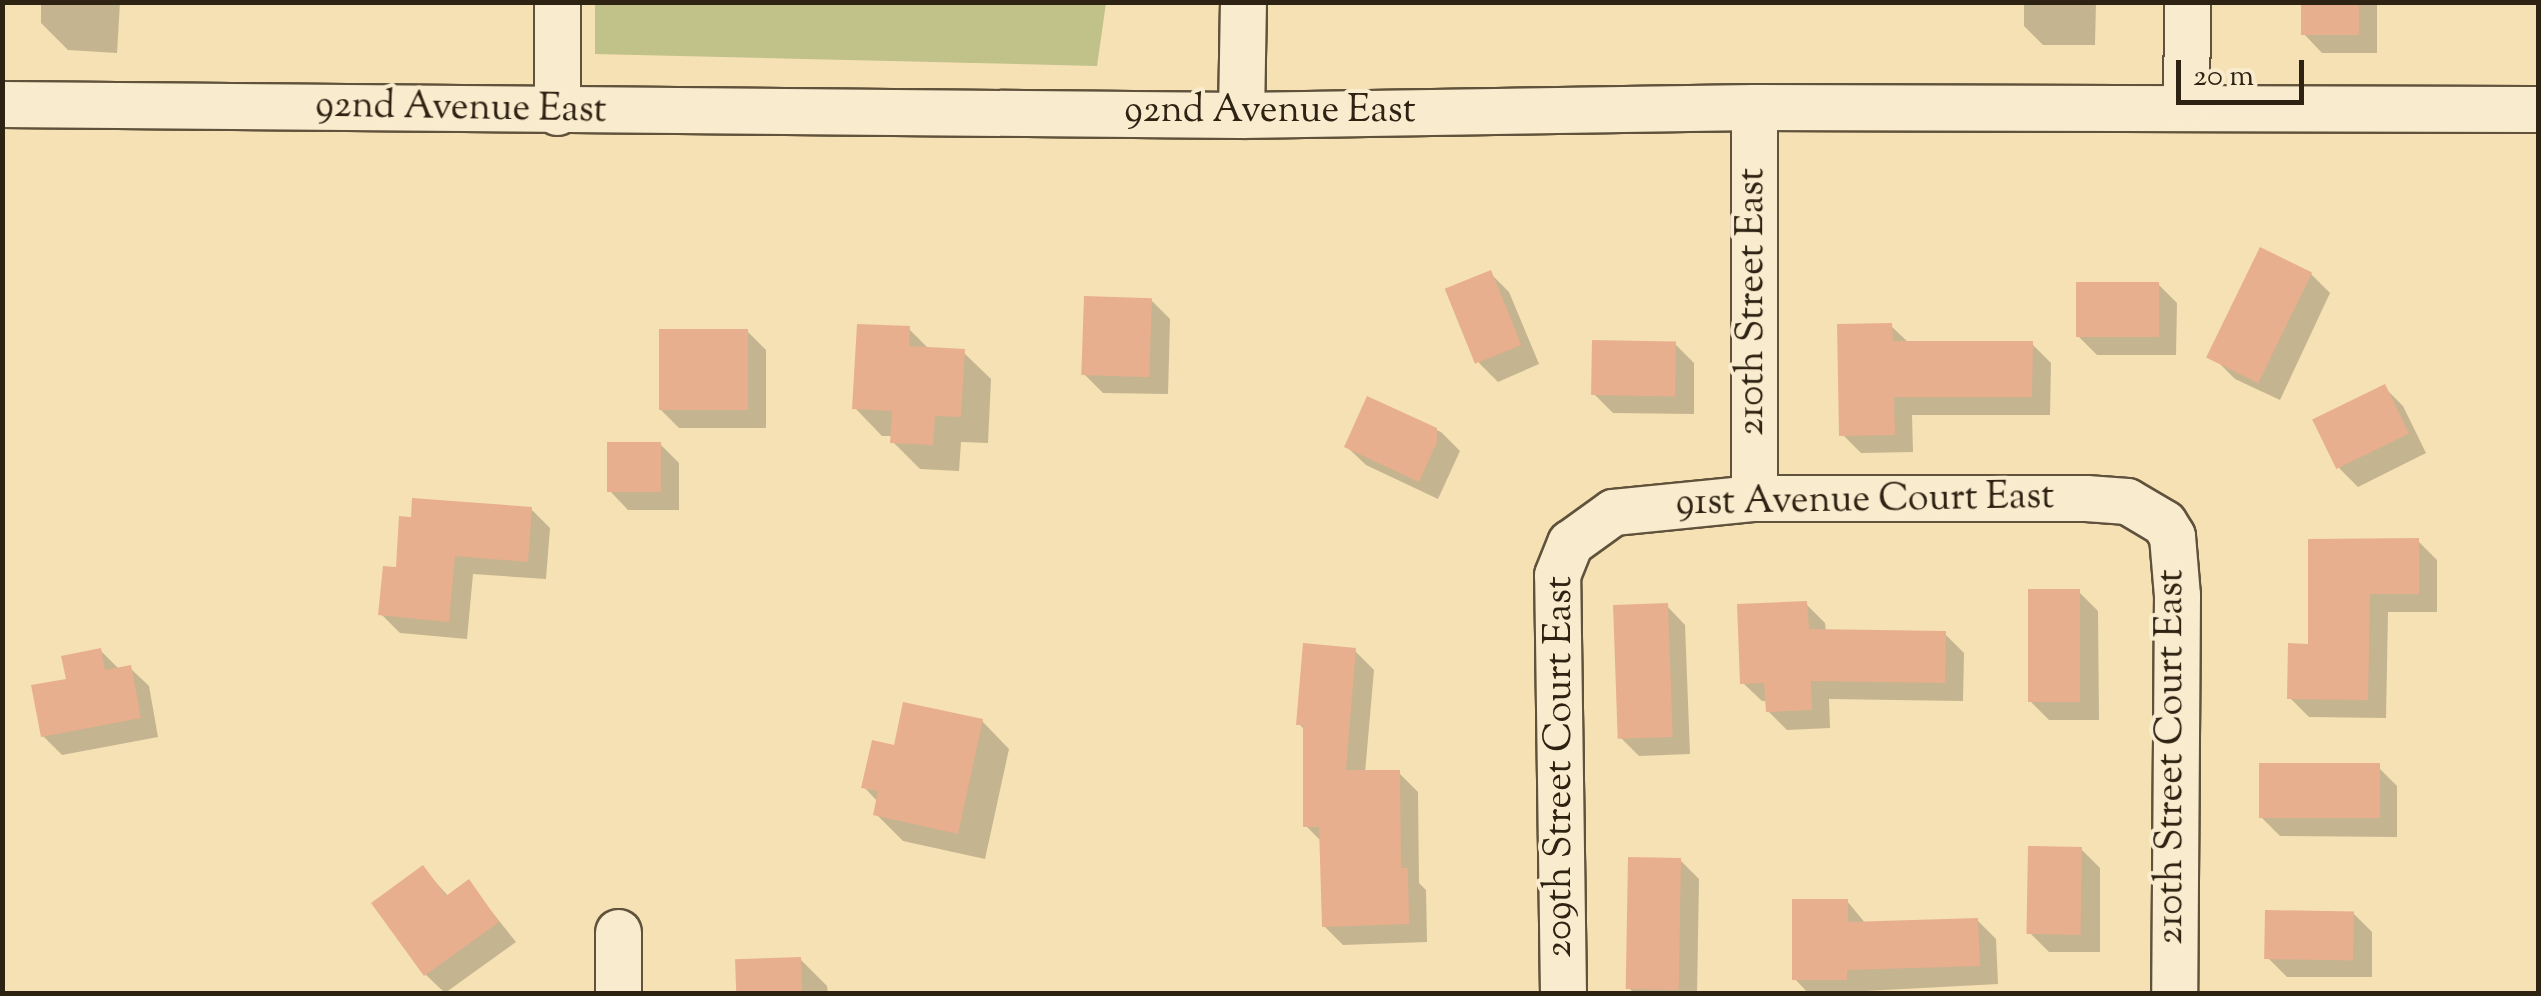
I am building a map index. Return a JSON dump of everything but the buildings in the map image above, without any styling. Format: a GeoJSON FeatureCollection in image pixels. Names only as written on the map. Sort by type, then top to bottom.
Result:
{"type":"FeatureCollection","features":[{"type":"Feature","properties":{"kind":"street"},"geometry":{"type":"LineString","coordinates":[[557,2],[557,112]]}},
{"type":"Feature","properties":{"kind":"street"},"geometry":{"type":"LineString","coordinates":[[1241,114],[1243,2]]}},
{"type":"Feature","properties":{"kind":"street"},"geometry":{"type":"LineString","coordinates":[[2186,106],[2187,2]]}},
{"type":"Feature","properties":{"kind":"street","name":"92nd Avenue East"},"geometry":{"type":"LineString","coordinates":[[2,104],[557,112],[1241,114],[1754,107],[2538,109]]}},
{"type":"Feature","properties":{"kind":"street","name":"210th Street East"},"geometry":{"type":"LineString","coordinates":[[1754,107],[1754,498]]}},
{"type":"Feature","properties":{"kind":"street","name":"91st Avenue Court East"},"geometry":{"type":"LineString","coordinates":[[1570,543],[1613,512],[1754,498],[2127,500],[2164,523]]}},
{"type":"Feature","properties":{"kind":"street","name":"210th Street Court East"},"geometry":{"type":"LineString","coordinates":[[2164,523],[2172,536],[2177,595],[2174,994]]}},
{"type":"Feature","properties":{"kind":"street","name":"209th Street Court East"},"geometry":{"type":"LineString","coordinates":[[1563,994],[1557,575],[1570,543]]}},
{"type":"Feature","properties":{"kind":"street"},"geometry":{"type":"LineString","coordinates":[[618,932],[618,994]]}},
{"type":"Feature","properties":{"kind":"green space"},"geometry":{"type":"Polygon","coordinates":[[[595,2],[1106,3],[1097,66],[595,54],[595,2]]]}}]}
